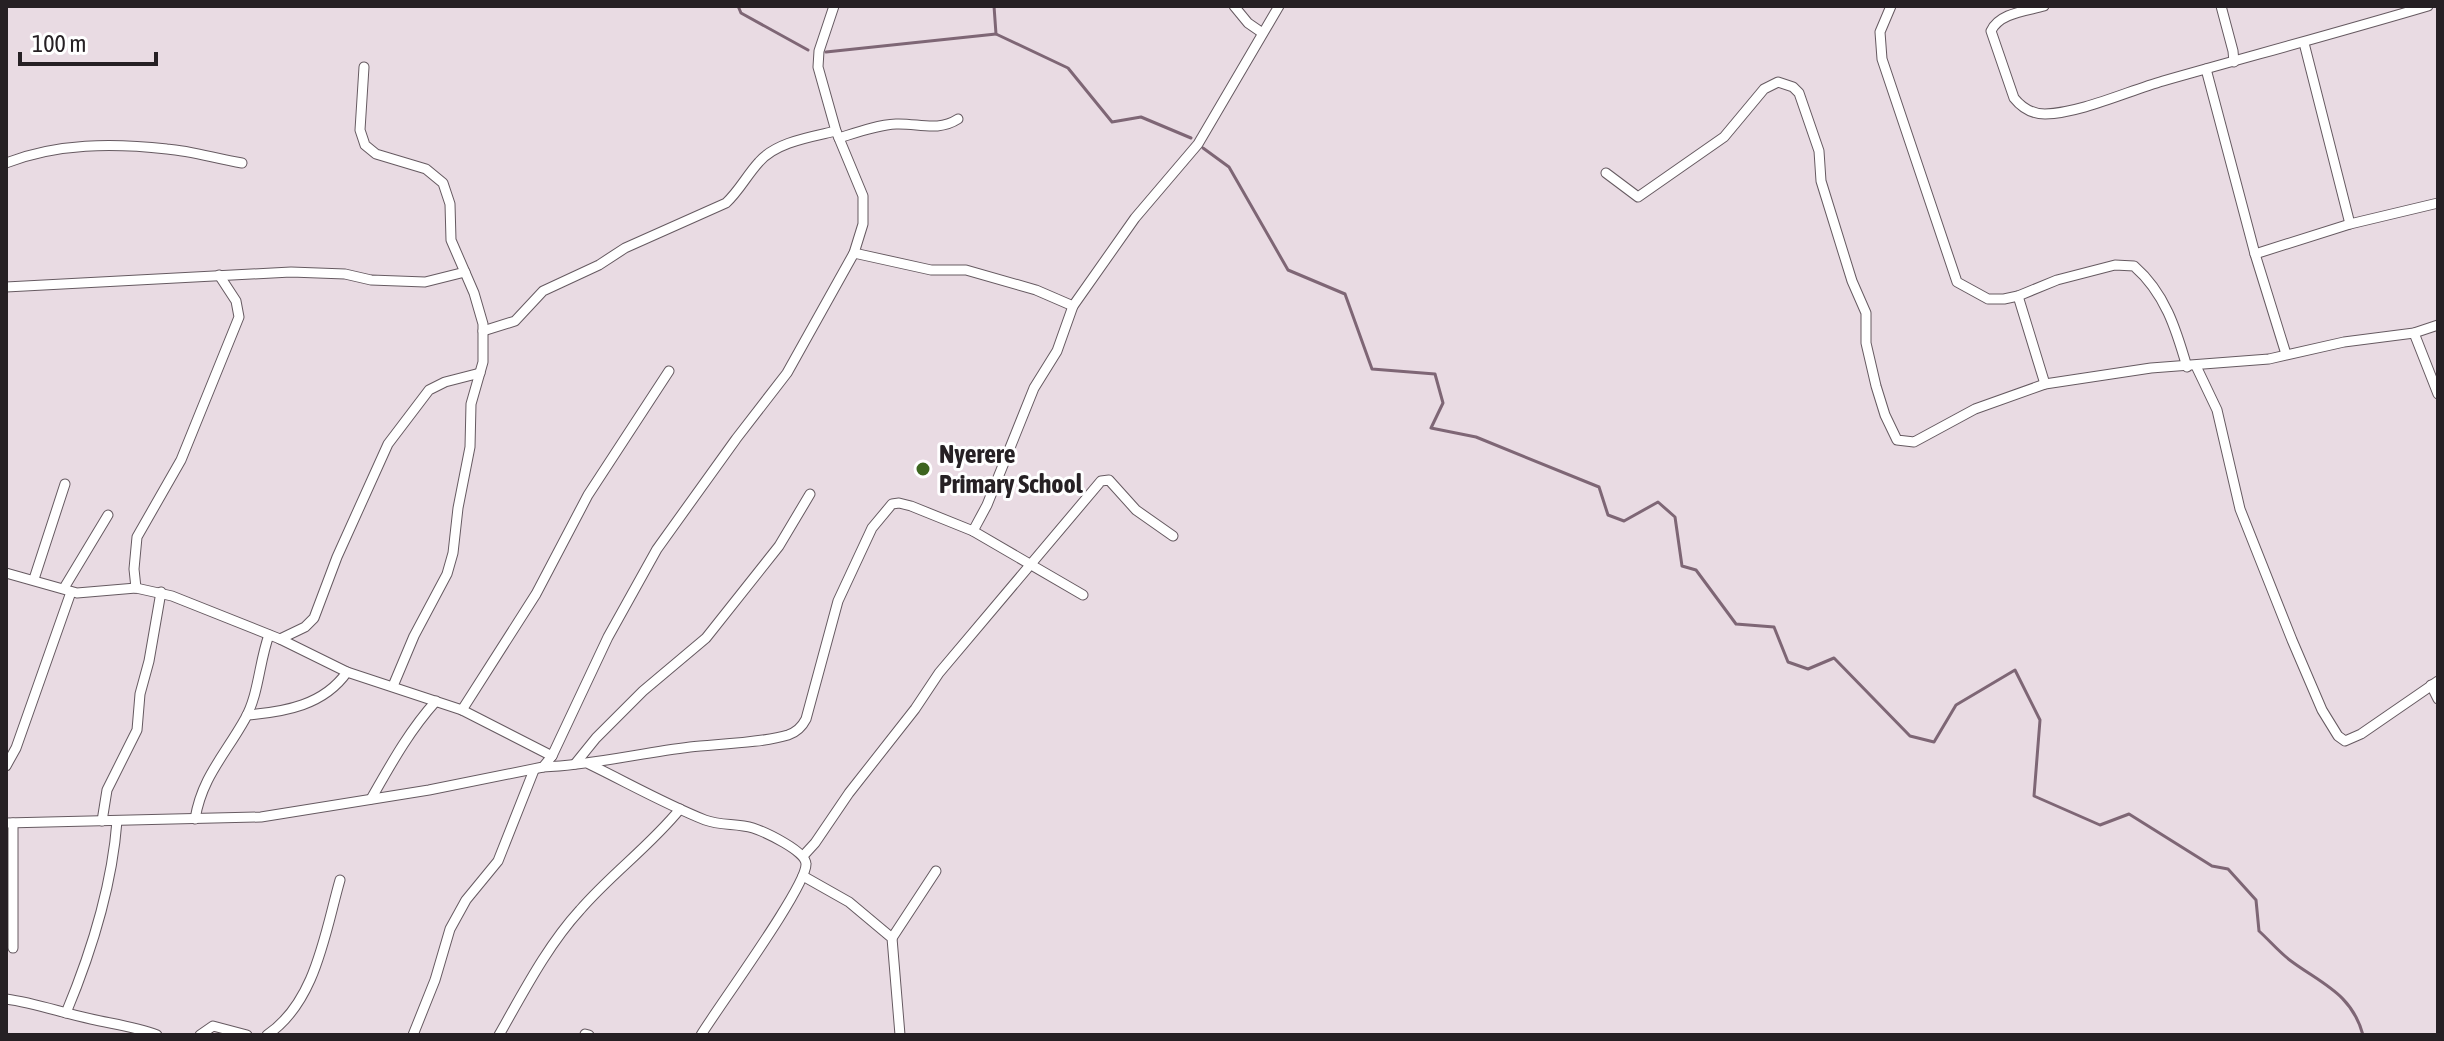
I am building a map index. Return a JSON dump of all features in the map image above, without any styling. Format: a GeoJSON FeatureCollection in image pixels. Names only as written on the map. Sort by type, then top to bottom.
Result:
{"type":"FeatureCollection","features":[{"type":"Feature","properties":{"kind":"street"},"geometry":{"type":"LineString","coordinates":[[413,1035],[435,980],[450,929],[466,900],[498,861],[538,768],[552,756],[608,637],[657,549],[787,373],[854,253],[863,224],[863,196],[838,134],[818,67],[819,51],[834,6]]}},
{"type":"Feature","properties":{"kind":"street"},"geometry":{"type":"LineString","coordinates":[[1234,6],[1248,23],[1261,32]]}},
{"type":"Feature","properties":{"kind":"street"},"geometry":{"type":"LineString","coordinates":[[973,531],[987,505],[1034,388],[1057,351],[1073,306],[1135,218],[1214,121],[1261,32],[1279,6]]}},
{"type":"Feature","properties":{"kind":"street"},"geometry":{"type":"LineString","coordinates":[[1891,6],[1880,32],[1882,59],[1957,282],[1988,299],[2018,296],[2057,280],[2115,265],[2134,266],[2150,281],[2169,313],[2191,367],[2217,410],[2240,509],[2322,710],[2338,736],[2345,741],[2351,739],[2434,683],[2438,699]]}},
{"type":"Feature","properties":{"kind":"street"},"geometry":{"type":"LineString","coordinates":[[2044,6],[1995,22],[1991,31],[2014,98],[2021,107],[2046,114],[2428,6]]}},
{"type":"Feature","properties":{"kind":"street"},"geometry":{"type":"LineString","coordinates":[[2221,6],[2234,62]]}},
{"type":"Feature","properties":{"kind":"street"},"geometry":{"type":"LineString","coordinates":[[2304,43],[2350,224]]}},
{"type":"Feature","properties":{"kind":"street"},"geometry":{"type":"LineString","coordinates":[[364,67],[360,122],[365,145],[376,154],[426,169],[443,183],[450,204],[451,240],[474,293],[484,349],[471,404],[470,447],[453,553],[447,574],[414,636],[393,686]]}},
{"type":"Feature","properties":{"kind":"street"},"geometry":{"type":"LineString","coordinates":[[2206,69],[2255,254],[2286,354]]}},
{"type":"Feature","properties":{"kind":"street"},"geometry":{"type":"LineString","coordinates":[[1606,173],[1638,197],[1724,137],[1764,89],[1778,82],[1793,87],[1799,93],[1819,151],[1821,181],[1852,281],[1866,313],[1866,343],[1876,386],[1897,440],[1914,442],[1975,409],[2045,384],[2151,368],[2269,359],[2344,342],[2414,333],[2438,325]]}},
{"type":"Feature","properties":{"kind":"street"},"geometry":{"type":"LineString","coordinates":[[483,331],[515,321],[543,291],[599,265],[625,248],[726,203],[770,152],[789,144],[838,134],[897,124],[947,126],[958,119]]}},
{"type":"Feature","properties":{"kind":"street"},"geometry":{"type":"LineString","coordinates":[[6,163],[23,156],[79,145],[167,149],[242,163]]}},
{"type":"Feature","properties":{"kind":"street"},"geometry":{"type":"LineString","coordinates":[[2255,254],[2350,224],[2438,203]]}},
{"type":"Feature","properties":{"kind":"street"},"geometry":{"type":"LineString","coordinates":[[854,253],[931,270],[966,270],[1036,290],[1073,306]]}},
{"type":"Feature","properties":{"kind":"street"},"geometry":{"type":"LineString","coordinates":[[6,287],[291,272],[425,282],[465,272]]}},
{"type":"Feature","properties":{"kind":"street"},"geometry":{"type":"LineString","coordinates":[[136,588],[137,537],[181,460],[239,317],[236,301],[219,275]]}},
{"type":"Feature","properties":{"kind":"street"},"geometry":{"type":"LineString","coordinates":[[2018,296],[2045,384]]}},
{"type":"Feature","properties":{"kind":"street"},"geometry":{"type":"LineString","coordinates":[[2414,333],[2438,394]]}},
{"type":"Feature","properties":{"kind":"street"},"geometry":{"type":"LineString","coordinates":[[462,710],[536,594],[588,495],[669,371]]}},
{"type":"Feature","properties":{"kind":"street"},"geometry":{"type":"LineString","coordinates":[[280,639],[305,627],[314,618],[377,466],[397,431],[429,390],[445,382],[480,373]]}},
{"type":"Feature","properties":{"kind":"street"},"geometry":{"type":"LineString","coordinates":[[804,855],[939,673],[1069,516],[1105,479],[1111,481],[1136,510],[1173,536]]}},
{"type":"Feature","properties":{"kind":"street"},"geometry":{"type":"LineString","coordinates":[[34,579],[65,484]]}},
{"type":"Feature","properties":{"kind":"street"},"geometry":{"type":"LineString","coordinates":[[575,764],[643,691],[706,638],[779,546],[810,494]]}},
{"type":"Feature","properties":{"kind":"street"},"geometry":{"type":"LineString","coordinates":[[13,948],[9,823],[261,817],[538,768],[589,764],[780,736],[800,729],[806,719],[838,601],[872,528],[892,504],[911,506],[973,531],[1083,595]]}},
{"type":"Feature","properties":{"kind":"street"},"geometry":{"type":"LineString","coordinates":[[6,766],[16,748],[67,590],[108,515]]}},
{"type":"Feature","properties":{"kind":"street"},"geometry":{"type":"LineString","coordinates":[[6,573],[93,594],[136,588],[161,592],[280,639],[347,672],[462,710],[552,756]]}},
{"type":"Feature","properties":{"kind":"street"},"geometry":{"type":"LineString","coordinates":[[102,821],[107,790],[137,730],[140,694],[161,592]]}},
{"type":"Feature","properties":{"kind":"street"},"geometry":{"type":"LineString","coordinates":[[195,819],[198,798],[205,781],[247,715],[269,635]]}},
{"type":"Feature","properties":{"kind":"street"},"geometry":{"type":"LineString","coordinates":[[247,715],[282,711],[306,703],[327,693],[347,672]]}},
{"type":"Feature","properties":{"kind":"street"},"geometry":{"type":"LineString","coordinates":[[371,799],[416,723],[436,701]]}},
{"type":"Feature","properties":{"kind":"street"},"geometry":{"type":"LineString","coordinates":[[589,764],[680,809],[721,824],[753,828],[804,855],[807,861],[803,876],[773,927],[701,1035]]}},
{"type":"Feature","properties":{"kind":"street"},"geometry":{"type":"LineString","coordinates":[[499,1035],[535,975],[580,910],[661,833],[680,809]]}},
{"type":"Feature","properties":{"kind":"street"},"geometry":{"type":"LineString","coordinates":[[66,1013],[93,938],[112,860],[117,821]]}},
{"type":"Feature","properties":{"kind":"street"},"geometry":{"type":"LineString","coordinates":[[900,1035],[892,938],[936,871]]}},
{"type":"Feature","properties":{"kind":"street"},"geometry":{"type":"LineString","coordinates":[[803,876],[849,902],[892,938]]}},
{"type":"Feature","properties":{"kind":"street"},"geometry":{"type":"LineString","coordinates":[[267,1035],[290,1013],[314,969],[340,880]]}},
{"type":"Feature","properties":{"kind":"street"},"geometry":{"type":"LineString","coordinates":[[6,999],[38,1003],[157,1035]]}},
{"type":"Feature","properties":{"kind":"street"},"geometry":{"type":"LineString","coordinates":[[200,1035],[213,1026],[247,1035]]}},
{"type":"Feature","properties":{"kind":"waterway"},"geometry":{"type":"LineString","coordinates":[[738,6],[741,13],[808,50]]}},
{"type":"Feature","properties":{"kind":"waterway"},"geometry":{"type":"LineString","coordinates":[[994,6],[996,34],[1068,68],[1112,122],[1141,117],[1191,138]]}},
{"type":"Feature","properties":{"kind":"waterway"},"geometry":{"type":"LineString","coordinates":[[826,52],[996,34]]}},
{"type":"Feature","properties":{"kind":"waterway"},"geometry":{"type":"LineString","coordinates":[[1203,148],[1229,167],[1288,270],[1345,294],[1372,369],[1435,374],[1443,403],[1431,428],[1476,437],[1599,487],[1608,515],[1624,521],[1658,502],[1675,517],[1682,566],[1696,570],[1736,624],[1774,627],[1788,662],[1808,669],[1834,658],[1910,736],[1934,742],[1956,705],[2015,670],[2040,720],[2034,796],[2100,825],[2129,814],[2212,866],[2228,869],[2256,900],[2259,931],[2287,958],[2344,1000],[2363,1035]]}},
{"type":"Feature","properties":{"kind":"place","name":"Nyerere Primary School"},"geometry":{"type":"Point","coordinates":[923,469]}}]}
